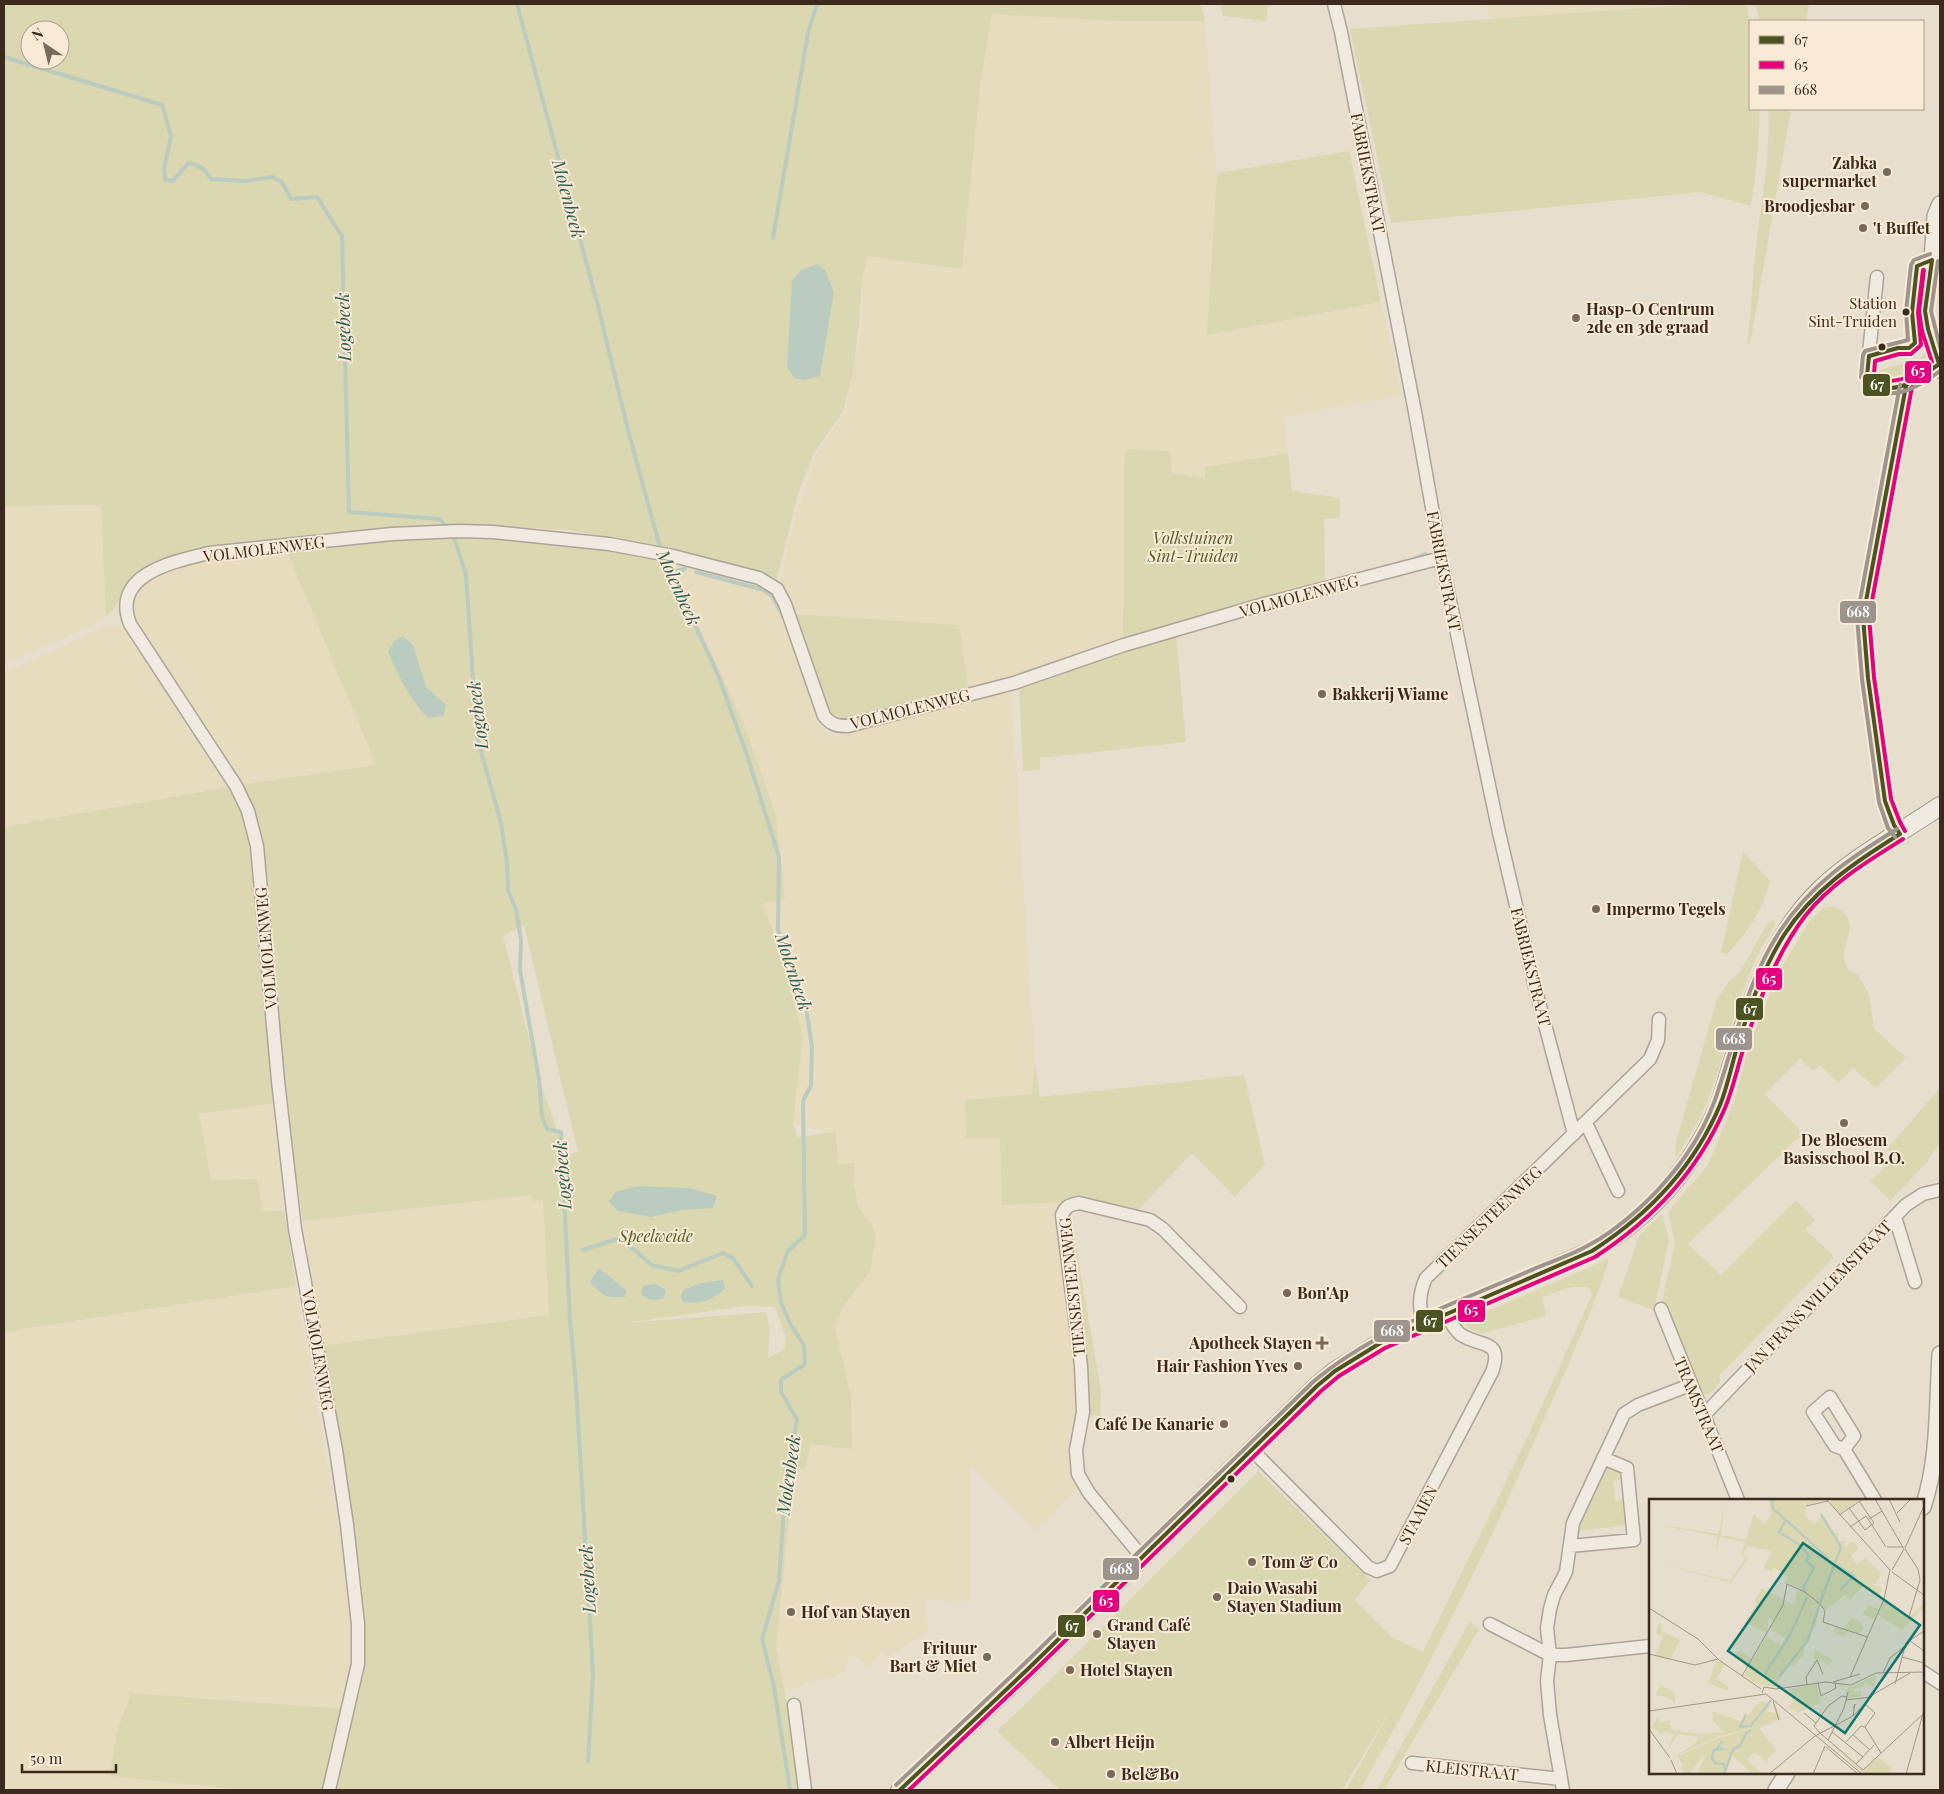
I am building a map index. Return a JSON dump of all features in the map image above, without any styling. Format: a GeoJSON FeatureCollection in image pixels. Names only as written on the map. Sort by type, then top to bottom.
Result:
{"type":"FeatureCollection","features":[{"type":"Feature","properties":{"kind":"main road"},"geometry":{"type":"LineString","coordinates":[[900,1790],[1317,1386],[1336,1371],[1382,1342],[1580,1258],[1604,1244],[1642,1216],[1690,1161],[1712,1122],[1720,1104],[1762,974],[1793,922],[1822,888],[1851,864],[1900,834],[1940,806]]}},
{"type":"Feature","properties":{"kind":"main road"},"geometry":{"type":"LineString","coordinates":[[915,1790],[961,1744],[982,1712]]}},
{"type":"Feature","properties":{"kind":"street","name":"FABRIEKSTRAAT"},"geometry":{"type":"LineString","coordinates":[[1334,4],[1415,412],[1441,558],[1498,828],[1535,987],[1574,1134]]}},
{"type":"Feature","properties":{"kind":"street"},"geometry":{"type":"LineString","coordinates":[[1877,277],[1868,376],[1874,384],[1881,387],[1906,386],[1939,367],[1928,330],[1925,311],[1936,260],[1934,221],[1940,204]]}},
{"type":"Feature","properties":{"kind":"street"},"geometry":{"type":"LineString","coordinates":[[1900,834],[1894,825],[1885,801],[1867,668],[1863,617],[1906,386]]}},
{"type":"Feature","properties":{"kind":"street","name":"VOLMOLENWEG"},"geometry":{"type":"LineString","coordinates":[[329,1790],[358,1664],[358,1624],[348,1525],[295,1229],[278,1081],[257,846],[248,811],[236,786],[130,624],[126,614],[126,598],[131,588],[147,575],[170,564],[202,555],[392,534],[459,531],[492,532],[609,544],[654,552],[759,578],[777,590],[785,604],[824,716],[829,723],[838,726],[848,726],[1014,683],[1124,645],[1264,604],[1441,558]]}},
{"type":"Feature","properties":{"kind":"street","name":"TIENSESTEENWEG"},"geometry":{"type":"LineString","coordinates":[[1424,1323],[1420,1312],[1420,1298],[1426,1278],[1586,1123],[1650,1058],[1658,1040],[1659,1019]]}},
{"type":"Feature","properties":{"kind":"street"},"geometry":{"type":"LineString","coordinates":[[1586,1123],[1618,1192]]}},
{"type":"Feature","properties":{"kind":"street","name":"JAN FRANS WILLEMSTRAAT"},"geometry":{"type":"LineString","coordinates":[[1704,1415],[1895,1217],[1915,1199],[1940,1190]]}},
{"type":"Feature","properties":{"kind":"street","name":"TIENSESTEENWEG"},"geometry":{"type":"LineString","coordinates":[[1142,1557],[1089,1493],[1078,1474],[1076,1450],[1083,1412],[1081,1366],[1062,1215],[1065,1209],[1069,1205],[1078,1203],[1150,1220],[1163,1229],[1240,1307]]}},
{"type":"Feature","properties":{"kind":"street"},"geometry":{"type":"LineString","coordinates":[[1895,1217],[1914,1282]]}},
{"type":"Feature","properties":{"kind":"street","name":"TRAMSTRAAT"},"geometry":{"type":"LineString","coordinates":[[1661,1309],[1690,1385],[1738,1499]]}},
{"type":"Feature","properties":{"kind":"street","name":"STAAIEN"},"geometry":{"type":"LineString","coordinates":[[1252,1450],[1368,1567],[1377,1571],[1390,1566],[1497,1360],[1496,1353],[1492,1347],[1460,1334],[1446,1314]]}},
{"type":"Feature","properties":{"kind":"street"},"geometry":{"type":"LineString","coordinates":[[1924,1504],[1928,1491],[1934,1450],[1940,1354]]}},
{"type":"Feature","properties":{"kind":"street"},"geometry":{"type":"LineString","coordinates":[[1562,1785],[1550,1715],[1547,1681],[1550,1655],[1548,1628],[1554,1595],[1566,1572],[1573,1523],[1624,1414],[1638,1405],[1690,1385]]}},
{"type":"Feature","properties":{"kind":"street"},"geometry":{"type":"LineString","coordinates":[[1844,1448],[1874,1499]]}},
{"type":"Feature","properties":{"kind":"street"},"geometry":{"type":"LineString","coordinates":[[1570,1546],[1634,1540],[1627,1468],[1603,1458]]}},
{"type":"Feature","properties":{"kind":"street"},"geometry":{"type":"LineString","coordinates":[[1490,1624],[1550,1655],[1649,1646]]}},
{"type":"Feature","properties":{"kind":"street"},"geometry":{"type":"LineString","coordinates":[[1924,1673],[1940,1683]]}},
{"type":"Feature","properties":{"kind":"street"},"geometry":{"type":"LineString","coordinates":[[794,1705],[805,1790]]}},
{"type":"Feature","properties":{"kind":"street","name":"KLEISTRAAT"},"geometry":{"type":"LineString","coordinates":[[1412,1763],[1562,1785]]}},
{"type":"Feature","properties":{"kind":"shaded area"},"geometry":{"type":"Polygon","coordinates":[[[1485,4],[1654,4],[1655,7],[1491,19],[1485,4]]]}},
{"type":"Feature","properties":{"kind":"shaded area"},"geometry":{"type":"Polygon","coordinates":[[[992,14],[1117,21],[1205,21],[1217,173],[1208,335],[1381,302],[1402,396],[1285,417],[1288,453],[1205,467],[1206,479],[1124,467],[1123,633],[1125,640],[969,691],[958,625],[793,614],[781,590],[780,583],[794,521],[815,457],[845,412],[862,325],[862,281],[867,256],[962,269],[980,87],[992,14]]]}},
{"type":"Feature","properties":{"kind":"shaded area"},"geometry":{"type":"Polygon","coordinates":[[[817,264],[825,270],[834,292],[820,376],[805,380],[794,378],[787,366],[792,281],[801,270],[817,264]]]}},
{"type":"Feature","properties":{"kind":"shaded area"},"geometry":{"type":"Polygon","coordinates":[[[101,505],[106,617],[102,621],[4,664],[4,506],[101,505]]]}},
{"type":"Feature","properties":{"kind":"shaded area"},"geometry":{"type":"Polygon","coordinates":[[[287,551],[376,765],[239,785],[132,621],[129,605],[141,585],[171,570],[207,559],[287,551]]]}},
{"type":"Feature","properties":{"kind":"shaded area"},"geometry":{"type":"Polygon","coordinates":[[[670,564],[750,582],[763,587],[770,594],[778,603],[822,727],[831,736],[843,735],[1011,688],[1035,1063],[1032,1094],[965,1100],[966,1138],[1000,1138],[1049,1204],[1057,1202],[1085,1369],[1081,1454],[1085,1475],[1073,1493],[1036,1531],[971,1467],[971,1602],[926,1600],[928,1632],[888,1657],[882,1652],[867,1668],[859,1658],[850,1655],[847,1660],[847,1669],[834,1678],[806,1682],[794,1689],[784,1690],[776,1647],[794,1471],[800,1470],[810,1443],[852,1449],[835,1328],[844,1305],[870,1272],[870,1222],[859,1208],[853,1182],[855,1164],[838,1164],[835,1132],[826,1133],[793,1123],[796,1107],[785,965],[763,903],[785,900],[776,815],[744,724],[670,564]]]}},
{"type":"Feature","properties":{"kind":"shaded area"},"geometry":{"type":"Polygon","coordinates":[[[109,625],[121,626],[125,629],[229,787],[4,827],[4,673],[109,625]]]}},
{"type":"Feature","properties":{"kind":"shaded area"},"geometry":{"type":"Polygon","coordinates":[[[403,636],[413,645],[426,687],[446,705],[443,716],[428,718],[410,695],[400,678],[388,652],[395,640],[403,636]]]}},
{"type":"Feature","properties":{"kind":"shaded area"},"geometry":{"type":"Polygon","coordinates":[[[276,1103],[284,1210],[263,1213],[257,1179],[210,1180],[199,1114],[276,1103]]]}},
{"type":"Feature","properties":{"kind":"shaded area"},"geometry":{"type":"Polygon","coordinates":[[[638,1186],[689,1188],[717,1196],[713,1208],[682,1210],[651,1217],[618,1211],[609,1202],[615,1192],[638,1186]]]}},
{"type":"Feature","properties":{"kind":"shaded area"},"geometry":{"type":"Polygon","coordinates":[[[531,1195],[543,1200],[549,1315],[321,1346],[303,1221],[531,1195]]]}},
{"type":"Feature","properties":{"kind":"shaded area"},"geometry":{"type":"Polygon","coordinates":[[[599,1268],[626,1290],[625,1297],[605,1296],[590,1282],[599,1268]]]}},
{"type":"Feature","properties":{"kind":"shaded area"},"geometry":{"type":"Polygon","coordinates":[[[723,1280],[725,1289],[706,1301],[683,1302],[681,1296],[683,1290],[701,1283],[723,1280]]]}},
{"type":"Feature","properties":{"kind":"shaded area"},"geometry":{"type":"Polygon","coordinates":[[[656,1284],[666,1290],[664,1298],[652,1300],[641,1294],[643,1286],[656,1284]]]}},
{"type":"Feature","properties":{"kind":"shaded area"},"geometry":{"type":"Polygon","coordinates":[[[296,1286],[344,1556],[354,1625],[352,1675],[344,1709],[132,1693],[110,1776],[240,1790],[4,1790],[4,1332],[296,1286]]]}},
{"type":"Feature","properties":{"kind":"green space"},"geometry":{"type":"Polygon","coordinates":[[[4,4],[1201,4],[1205,21],[1117,21],[992,14],[980,87],[962,269],[867,256],[862,281],[853,372],[843,411],[813,455],[798,494],[777,579],[681,553],[570,530],[457,524],[412,526],[186,552],[149,569],[128,584],[116,606],[106,617],[101,505],[4,506],[4,4]],[[817,264],[801,270],[820,376],[834,292],[825,270],[817,264]]]}},
{"type":"Feature","properties":{"kind":"green space"},"geometry":{"type":"Polygon","coordinates":[[[1220,4],[1268,4],[1266,21],[1223,16],[1220,4]]]}},
{"type":"Feature","properties":{"kind":"green space"},"geometry":{"type":"Polygon","coordinates":[[[1701,4],[1747,4],[1749,21],[1749,110],[1759,110],[1757,158],[1751,206],[1700,192],[1391,223],[1350,29],[1701,4]]]}},
{"type":"Feature","properties":{"kind":"green space"},"geometry":{"type":"Polygon","coordinates":[[[1756,4],[1809,4],[1806,20],[1759,20],[1756,4]]]}},
{"type":"Feature","properties":{"kind":"green space"},"geometry":{"type":"Polygon","coordinates":[[[1768,110],[1791,110],[1750,344],[1747,343],[1767,161],[1768,110]]]}},
{"type":"Feature","properties":{"kind":"green space"},"geometry":{"type":"Polygon","coordinates":[[[1349,151],[1381,302],[1207,335],[1217,173],[1349,151]]]}},
{"type":"Feature","properties":{"kind":"green space"},"geometry":{"type":"Polygon","coordinates":[[[1928,354],[1930,357],[1926,364],[1901,380],[1895,382],[1885,381],[1874,374],[1886,368],[1913,361],[1928,354]]]}},
{"type":"Feature","properties":{"kind":"green space","name":"Volkstuinen Sint-Truiden"},"geometry":{"type":"Polygon","coordinates":[[[1126,449],[1170,451],[1172,473],[1205,479],[1205,467],[1288,453],[1292,491],[1340,498],[1340,518],[1324,519],[1325,584],[1125,640],[1123,633],[1124,467],[1126,449]]]}},
{"type":"Feature","properties":{"kind":"green space","name":"Speelweide"},"geometry":{"type":"Polygon","coordinates":[[[446,534],[535,538],[620,552],[670,564],[744,724],[776,815],[785,900],[763,903],[785,965],[803,1038],[793,1123],[797,1137],[836,1132],[838,1164],[855,1163],[853,1182],[859,1208],[870,1222],[876,1236],[870,1272],[844,1305],[835,1328],[851,1397],[852,1449],[810,1444],[806,1467],[794,1471],[776,1647],[802,1790],[331,1790],[363,1668],[362,1635],[321,1346],[549,1315],[543,1200],[532,1201],[531,1195],[303,1221],[283,1085],[264,855],[239,785],[376,765],[287,551],[446,534]],[[524,925],[503,936],[539,1079],[566,1155],[578,1152],[524,925]],[[746,1306],[624,1323],[766,1312],[770,1331],[768,1358],[784,1350],[786,1338],[775,1307],[746,1306]]]}},
{"type":"Feature","properties":{"kind":"green space"},"geometry":{"type":"Polygon","coordinates":[[[793,614],[959,625],[969,691],[844,719],[833,718],[828,711],[793,614]]]}},
{"type":"Feature","properties":{"kind":"green space"},"geometry":{"type":"Polygon","coordinates":[[[1176,634],[1186,742],[1040,758],[1040,770],[1023,771],[1019,685],[1176,634]]]}},
{"type":"Feature","properties":{"kind":"green space"},"geometry":{"type":"Polygon","coordinates":[[[229,787],[249,827],[276,1103],[199,1114],[211,1180],[257,1179],[263,1212],[284,1210],[296,1286],[4,1332],[4,827],[229,787]]]}},
{"type":"Feature","properties":{"kind":"green space"},"geometry":{"type":"Polygon","coordinates":[[[1743,852],[1770,881],[1755,919],[1726,954],[1721,953],[1743,852]]]}},
{"type":"Feature","properties":{"kind":"green space"},"geometry":{"type":"Polygon","coordinates":[[[1834,906],[1843,912],[1850,924],[1844,959],[1848,970],[1857,974],[1869,994],[1874,1028],[1906,1058],[1876,1088],[1853,1068],[1838,1083],[1820,1065],[1813,1071],[1800,1058],[1765,1094],[1803,1133],[1688,1244],[1721,1275],[1796,1200],[1815,1220],[1805,1229],[1834,1257],[1719,1376],[1720,1382],[1712,1392],[1702,1396],[1662,1302],[1675,1243],[1668,1212],[1708,1165],[1734,1102],[1750,1043],[1777,975],[1811,919],[1824,908],[1834,906]]]}},
{"type":"Feature","properties":{"kind":"green space"},"geometry":{"type":"Polygon","coordinates":[[[1773,920],[1776,923],[1755,961],[1739,1002],[1710,1095],[1677,1157],[1675,1154],[1676,1142],[1717,999],[1728,983],[1740,972],[1767,924],[1773,920]]]}},
{"type":"Feature","properties":{"kind":"green space"},"geometry":{"type":"Polygon","coordinates":[[[1035,1063],[1040,1097],[1244,1075],[1265,1165],[1235,1197],[1192,1153],[1137,1211],[1068,1200],[1101,1391],[1100,1416],[1089,1415],[1085,1369],[1057,1202],[1002,1205],[1000,1138],[966,1138],[965,1100],[1032,1094],[1035,1063]]]}},
{"type":"Feature","properties":{"kind":"green space"},"geometry":{"type":"Polygon","coordinates":[[[1940,1088],[1940,1142],[1927,1162],[1890,1201],[1870,1181],[1896,1157],[1887,1149],[1940,1088]]]}},
{"type":"Feature","properties":{"kind":"green space"},"geometry":{"type":"Polygon","coordinates":[[[1662,1214],[1669,1240],[1654,1310],[1618,1297],[1640,1234],[1662,1214]]]}},
{"type":"Feature","properties":{"kind":"green space","name":"Daio Wasabi Stayen Stadium"},"geometry":{"type":"Polygon","coordinates":[[[1609,1259],[1575,1349],[1495,1527],[1430,1660],[1360,1790],[1346,1790],[1394,1704],[1342,1790],[1060,1790],[997,1731],[1258,1471],[1370,1580],[1355,1600],[1392,1637],[1423,1652],[1529,1434],[1592,1295],[1588,1287],[1571,1287],[1542,1297],[1546,1316],[1480,1334],[1466,1326],[1474,1317],[1609,1259]]]}},
{"type":"Feature","properties":{"kind":"green space"},"geometry":{"type":"Polygon","coordinates":[[[1610,1465],[1621,1469],[1623,1479],[1613,1481],[1615,1500],[1625,1499],[1628,1525],[1577,1531],[1577,1523],[1601,1470],[1610,1465]]]}},
{"type":"Feature","properties":{"kind":"green space"},"geometry":{"type":"Polygon","coordinates":[[[1469,1622],[1479,1629],[1384,1790],[1377,1790],[1469,1622]]]}},
{"type":"Feature","properties":{"kind":"green space"},"geometry":{"type":"Polygon","coordinates":[[[131,1693],[344,1709],[325,1790],[240,1790],[110,1776],[116,1735],[131,1693]]]}},
{"type":"Feature","properties":{"kind":"waterway","name":"Molenbeek"},"geometry":{"type":"LineString","coordinates":[[517,4],[661,551]]}},
{"type":"Feature","properties":{"kind":"waterway"},"geometry":{"type":"LineString","coordinates":[[773,238],[808,33],[817,4]]}},
{"type":"Feature","properties":{"kind":"waterway","name":"Logebeek"},"geometry":{"type":"LineString","coordinates":[[4,57],[162,105],[171,136],[164,169],[165,180],[173,181],[188,163],[202,168],[211,179],[246,181],[272,177],[282,182],[291,199],[317,197],[342,236],[349,512],[440,519],[447,528]]}},
{"type":"Feature","properties":{"kind":"waterway","name":"Logebeek"},"geometry":{"type":"LineString","coordinates":[[451,534],[455,540],[466,575],[477,737],[501,823],[507,862],[508,890],[516,909],[521,940],[520,970],[539,1079],[542,1117],[547,1129],[561,1132],[570,1320],[576,1385],[593,1674],[588,1761]]}},
{"type":"Feature","properties":{"kind":"waterway"},"geometry":{"type":"LineString","coordinates":[[1414,559],[1425,554]]}},
{"type":"Feature","properties":{"kind":"waterway","name":"Molenbeek"},"geometry":{"type":"LineString","coordinates":[[664,557],[718,675],[746,752],[779,857],[778,930],[806,1007],[812,1047],[811,1085],[803,1101],[805,1235],[788,1251],[778,1279],[781,1303],[791,1325],[804,1345],[805,1364],[781,1380],[781,1392],[797,1420],[786,1479],[779,1581],[762,1639],[774,1687],[790,1790]]}},
{"type":"Feature","properties":{"kind":"waterway"},"geometry":{"type":"LineString","coordinates":[[669,572],[685,569]]}},
{"type":"Feature","properties":{"kind":"waterway"},"geometry":{"type":"LineString","coordinates":[[696,572],[764,590],[772,596],[783,616]]}},
{"type":"Feature","properties":{"kind":"waterway"},"geometry":{"type":"LineString","coordinates":[[841,721],[907,704]]}},
{"type":"Feature","properties":{"kind":"waterway"},"geometry":{"type":"LineString","coordinates":[[583,1250],[620,1238],[652,1265],[678,1271],[723,1253],[733,1258],[752,1286]]}},
{"type":"Feature","properties":{"kind":"transit line","name":"668"},"geometry":{"type":"LineString","coordinates":[[1930,254],[1914,260],[1911,265],[1906,312],[1908,340],[1865,351],[1861,377],[1874,392],[1892,393],[1917,386],[1940,371]]}},
{"type":"Feature","properties":{"kind":"transit line","name":"67"},"geometry":{"type":"LineString","coordinates":[[1932,260],[1925,311],[1928,329],[1939,364],[1919,378],[1903,386],[1887,388],[1877,385],[1867,376],[1869,356],[1898,348],[1909,348],[1915,343],[1912,312],[1917,266],[1932,260]]}},
{"type":"Feature","properties":{"kind":"transit line","name":"668"},"geometry":{"type":"LineString","coordinates":[[1938,261],[1931,311],[1940,347]]}},
{"type":"Feature","properties":{"kind":"transit line","name":"65"},"geometry":{"type":"LineString","coordinates":[[1923,270],[1919,311],[1922,331],[1932,362],[1908,377],[1894,381],[1880,380],[1874,374],[1875,361],[1899,354],[1911,354],[1921,345],[1918,312],[1923,270]]}},
{"type":"Feature","properties":{"kind":"transit line","name":"668"},"geometry":{"type":"LineString","coordinates":[[1895,837],[1888,828],[1879,802],[1862,679],[1857,617],[1900,385]]}},
{"type":"Feature","properties":{"kind":"transit line","name":"67"},"geometry":{"type":"LineString","coordinates":[[1900,834],[1894,825],[1885,801],[1868,678],[1863,617],[1906,386]]}},
{"type":"Feature","properties":{"kind":"transit line","name":"65"},"geometry":{"type":"LineString","coordinates":[[1905,831],[1891,799],[1874,677],[1869,617],[1912,387]]}},
{"type":"Feature","properties":{"kind":"transit line","name":"668"},"geometry":{"type":"LineString","coordinates":[[896,1785],[1024,1664],[1313,1382],[1362,1347],[1388,1333],[1443,1307],[1566,1256],[1597,1241],[1626,1220],[1646,1202],[1667,1180],[1686,1155],[1709,1114],[1742,1013],[1758,971],[1780,931],[1805,899],[1832,873],[1897,829]]}},
{"type":"Feature","properties":{"kind":"transit line","name":"67"},"geometry":{"type":"LineString","coordinates":[[900,1790],[1028,1669],[1317,1386],[1335,1371],[1382,1342],[1592,1251],[1632,1222],[1650,1205],[1683,1169],[1709,1128],[1727,1085],[1756,991],[1784,935],[1808,904],[1836,878],[1900,834]]}},
{"type":"Feature","properties":{"kind":"transit line","name":"65"},"geometry":{"type":"LineString","coordinates":[[909,1790],[1032,1673],[1321,1391],[1339,1376],[1385,1348],[1595,1257],[1616,1243],[1654,1210],[1687,1173],[1714,1131],[1728,1101],[1761,997],[1794,931],[1826,893],[1863,864],[1903,839]]}},
{"type":"Feature","properties":{"kind":"place","name":"Zabka supermarket"},"geometry":{"type":"Point","coordinates":[1887,172]}},
{"type":"Feature","properties":{"kind":"place","name":"Broodjesbar"},"geometry":{"type":"Point","coordinates":[1865,206]}},
{"type":"Feature","properties":{"kind":"place","name":"'t Buffet"},"geometry":{"type":"Point","coordinates":[1863,228]}},
{"type":"Feature","properties":{"kind":"place","name":"Station Sint-Truiden"},"geometry":{"type":"Point","coordinates":[1906,312]}},
{"type":"Feature","properties":{"kind":"place","name":"Hasp-O Centrum 2de en 3de graad"},"geometry":{"type":"Point","coordinates":[1576,318]}},
{"type":"Feature","properties":{"kind":"place","name":"Bakkerij Wiame"},"geometry":{"type":"Point","coordinates":[1322,694]}},
{"type":"Feature","properties":{"kind":"place","name":"Impermo Tegels"},"geometry":{"type":"Point","coordinates":[1596,909]}},
{"type":"Feature","properties":{"kind":"place","name":"De Bloesem Basisschool B.O."},"geometry":{"type":"Point","coordinates":[1844,1123]}},
{"type":"Feature","properties":{"kind":"place","name":"Bon'Ap"},"geometry":{"type":"Point","coordinates":[1287,1293]}},
{"type":"Feature","properties":{"kind":"place","name":"Apotheek Stayen"},"geometry":{"type":"Point","coordinates":[1322,1343]}},
{"type":"Feature","properties":{"kind":"place","name":"Hair Fashion Yves"},"geometry":{"type":"Point","coordinates":[1298,1366]}},
{"type":"Feature","properties":{"kind":"place","name":"Café De Kanarie"},"geometry":{"type":"Point","coordinates":[1224,1424]}},
{"type":"Feature","properties":{"kind":"place","name":"Tom & Co"},"geometry":{"type":"Point","coordinates":[1252,1562]}},
{"type":"Feature","properties":{"kind":"place","name":"Daio Wasabi Stayen Stadium"},"geometry":{"type":"Point","coordinates":[1217,1597]}},
{"type":"Feature","properties":{"kind":"place","name":"Hof van Stayen"},"geometry":{"type":"Point","coordinates":[791,1612]}},
{"type":"Feature","properties":{"kind":"place","name":"Grand Café Stayen"},"geometry":{"type":"Point","coordinates":[1097,1634]}},
{"type":"Feature","properties":{"kind":"place","name":"Frituur Bart & Miet"},"geometry":{"type":"Point","coordinates":[987,1657]}},
{"type":"Feature","properties":{"kind":"place","name":"Hotel Stayen"},"geometry":{"type":"Point","coordinates":[1070,1670]}},
{"type":"Feature","properties":{"kind":"place","name":"Albert Heijn"},"geometry":{"type":"Point","coordinates":[1055,1742]}},
{"type":"Feature","properties":{"kind":"place","name":"Bel&Bo"},"geometry":{"type":"Point","coordinates":[1111,1774]}}]}
